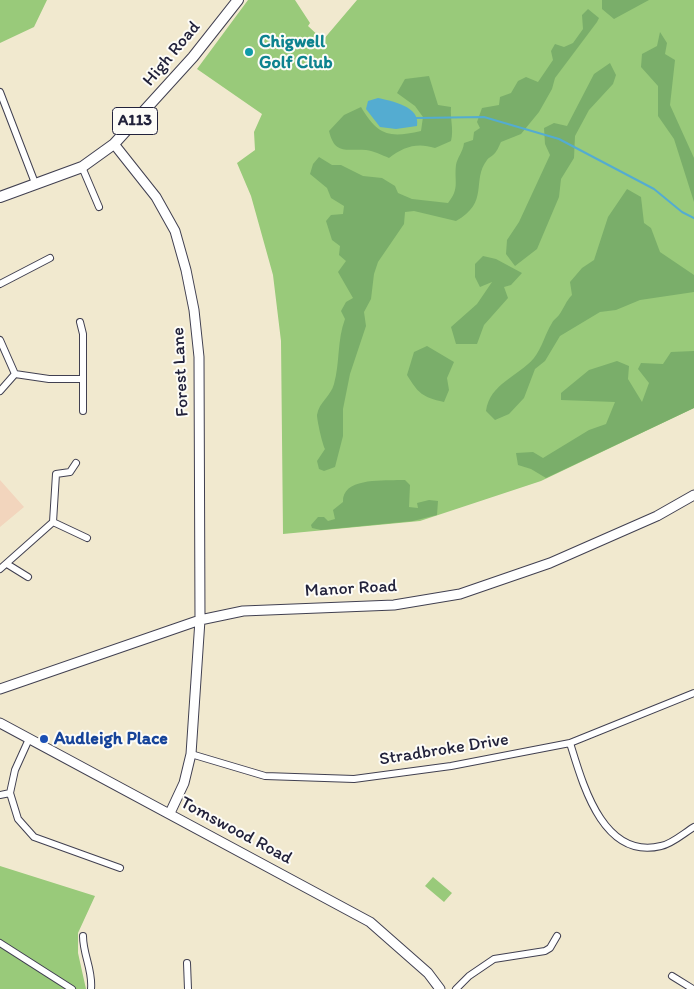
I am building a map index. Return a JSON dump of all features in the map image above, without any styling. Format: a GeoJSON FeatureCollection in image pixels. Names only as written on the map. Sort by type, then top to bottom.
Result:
{"type":"FeatureCollection","features":[{"type":"Feature","properties":{"kind":"main road","name":"High Road"},"geometry":{"type":"LineString","coordinates":[[0,198],[35,182],[82,167],[114,144],[193,57],[238,0]]}},
{"type":"Feature","properties":{"kind":"street"},"geometry":{"type":"LineString","coordinates":[[0,92],[35,182]]}},
{"type":"Feature","properties":{"kind":"street","name":"Forest Lane"},"geometry":{"type":"LineString","coordinates":[[114,144],[156,197],[174,231],[186,270],[194,310],[199,357],[200,620],[191,754],[184,783],[170,814]]}},
{"type":"Feature","properties":{"kind":"street"},"geometry":{"type":"LineString","coordinates":[[82,167],[99,207]]}},
{"type":"Feature","properties":{"kind":"street"},"geometry":{"type":"LineString","coordinates":[[0,284],[50,258]]}},
{"type":"Feature","properties":{"kind":"street"},"geometry":{"type":"LineString","coordinates":[[80,322],[83,334],[83,411]]}},
{"type":"Feature","properties":{"kind":"street"},"geometry":{"type":"LineString","coordinates":[[0,340],[15,374]]}},
{"type":"Feature","properties":{"kind":"street"},"geometry":{"type":"LineString","coordinates":[[15,374],[49,379],[83,379]]}},
{"type":"Feature","properties":{"kind":"street"},"geometry":{"type":"LineString","coordinates":[[0,390],[15,374]]}},
{"type":"Feature","properties":{"kind":"street"},"geometry":{"type":"LineString","coordinates":[[0,569],[53,522],[56,474],[70,472],[76,463]]}},
{"type":"Feature","properties":{"kind":"street","name":"Manor Road"},"geometry":{"type":"LineString","coordinates":[[0,689],[200,620],[242,611],[394,605],[460,594],[550,563],[657,516],[694,495]]}},
{"type":"Feature","properties":{"kind":"street"},"geometry":{"type":"LineString","coordinates":[[53,522],[88,538]]}},
{"type":"Feature","properties":{"kind":"street"},"geometry":{"type":"LineString","coordinates":[[7,564],[28,577]]}},
{"type":"Feature","properties":{"kind":"street","name":"Stradbroke Drive"},"geometry":{"type":"LineString","coordinates":[[191,754],[265,776],[354,779],[451,766],[570,743],[694,693]]}},
{"type":"Feature","properties":{"kind":"street","name":"Tomswood Road"},"geometry":{"type":"LineString","coordinates":[[0,723],[370,922],[428,973],[440,989]]}},
{"type":"Feature","properties":{"kind":"street"},"geometry":{"type":"LineString","coordinates":[[29,738],[15,770],[10,794],[18,819],[34,837],[120,868]]}},
{"type":"Feature","properties":{"kind":"street"},"geometry":{"type":"LineString","coordinates":[[570,743],[585,795],[606,826],[623,843],[642,849],[663,846],[694,827]]}},
{"type":"Feature","properties":{"kind":"street"},"geometry":{"type":"LineString","coordinates":[[0,795],[10,794]]}},
{"type":"Feature","properties":{"kind":"street"},"geometry":{"type":"LineString","coordinates":[[83,936],[84,952],[90,966],[92,978],[91,989]]}},
{"type":"Feature","properties":{"kind":"street"},"geometry":{"type":"LineString","coordinates":[[456,989],[469,976],[494,959],[545,951],[550,948],[557,936]]}},
{"type":"Feature","properties":{"kind":"street"},"geometry":{"type":"LineString","coordinates":[[0,943],[72,989]]}},
{"type":"Feature","properties":{"kind":"street"},"geometry":{"type":"LineString","coordinates":[[187,963],[188,989]]}},
{"type":"Feature","properties":{"kind":"street"},"geometry":{"type":"LineString","coordinates":[[672,976],[693,989]]}},
{"type":"Feature","properties":{"kind":"shaded area"},"geometry":{"type":"Polygon","coordinates":[[[0,480],[24,507],[0,527],[0,480]]]}},
{"type":"Feature","properties":{"kind":"green space"},"geometry":{"type":"Polygon","coordinates":[[[0,0],[47,0],[34,27],[0,43],[0,0]]]}},
{"type":"Feature","properties":{"kind":"green space","name":"Chigwell Golf Club"},"geometry":{"type":"Polygon","coordinates":[[[248,0],[295,0],[310,23],[308,26],[323,40],[357,0],[694,0],[694,408],[541,481],[420,521],[283,534],[281,341],[273,275],[251,196],[237,163],[255,150],[254,132],[262,114],[197,69],[248,0]]]}},
{"type":"Feature","properties":{"kind":"green space"},"geometry":{"type":"Polygon","coordinates":[[[602,0],[649,0],[614,19],[602,9],[602,0]]]}},
{"type":"Feature","properties":{"kind":"green space"},"geometry":{"type":"Polygon","coordinates":[[[588,9],[599,18],[597,22],[555,78],[552,89],[539,112],[521,134],[501,142],[496,152],[488,159],[482,168],[477,199],[466,214],[456,221],[414,211],[405,212],[404,224],[378,262],[374,274],[371,299],[364,312],[366,326],[350,374],[343,409],[343,436],[335,467],[324,471],[319,469],[317,461],[325,449],[317,415],[320,406],[332,388],[336,376],[342,327],[345,319],[341,311],[346,302],[353,298],[338,272],[346,261],[339,255],[340,246],[332,240],[326,221],[331,215],[343,214],[344,206],[331,198],[327,188],[310,174],[313,164],[319,157],[332,165],[341,165],[363,176],[382,178],[395,186],[398,193],[412,199],[448,203],[452,198],[456,185],[457,162],[464,143],[473,140],[474,132],[480,128],[477,122],[482,108],[499,105],[500,97],[511,93],[518,81],[526,77],[538,82],[553,60],[551,51],[555,44],[564,47],[573,43],[583,29],[582,15],[588,9]]]}},
{"type":"Feature","properties":{"kind":"green space"},"geometry":{"type":"Polygon","coordinates":[[[660,32],[667,43],[665,54],[675,60],[670,105],[694,158],[694,202],[674,139],[658,116],[658,86],[641,67],[642,54],[657,46],[660,32]]]}},
{"type":"Feature","properties":{"kind":"green space"},"geometry":{"type":"Polygon","coordinates":[[[610,63],[616,75],[613,84],[589,110],[575,136],[574,158],[561,179],[559,197],[537,249],[515,266],[506,254],[507,240],[519,222],[550,155],[545,144],[544,128],[554,123],[567,126],[594,74],[610,63]]]}},
{"type":"Feature","properties":{"kind":"green space"},"geometry":{"type":"Polygon","coordinates":[[[429,76],[438,105],[451,107],[451,141],[435,148],[422,145],[410,147],[389,158],[369,151],[343,149],[335,144],[329,131],[344,115],[361,107],[373,124],[385,132],[401,134],[421,131],[423,117],[415,106],[397,93],[405,79],[429,76]]]}},
{"type":"Feature","properties":{"kind":"green space"},"geometry":{"type":"Polygon","coordinates":[[[627,189],[641,197],[644,223],[651,228],[660,252],[694,275],[694,292],[640,300],[616,310],[600,312],[560,336],[545,361],[535,369],[524,398],[509,414],[495,420],[486,411],[493,394],[506,381],[528,365],[537,354],[553,322],[572,295],[570,282],[582,268],[594,260],[608,217],[627,189]]]}},
{"type":"Feature","properties":{"kind":"green space"},"geometry":{"type":"Polygon","coordinates":[[[483,256],[496,259],[522,273],[511,285],[504,287],[508,298],[484,325],[477,344],[456,344],[451,327],[477,304],[492,282],[480,287],[475,277],[475,264],[483,256]]]}},
{"type":"Feature","properties":{"kind":"green space"},"geometry":{"type":"Polygon","coordinates":[[[427,346],[454,362],[447,378],[449,390],[444,402],[421,393],[407,375],[414,352],[427,346]]]}},
{"type":"Feature","properties":{"kind":"green space"},"geometry":{"type":"Polygon","coordinates":[[[694,351],[694,408],[546,478],[531,469],[518,465],[516,453],[533,452],[543,458],[589,430],[606,424],[615,402],[561,400],[561,393],[589,370],[617,361],[629,366],[628,379],[642,402],[649,383],[638,369],[641,363],[663,364],[671,352],[694,351]]]}},
{"type":"Feature","properties":{"kind":"green space"},"geometry":{"type":"Polygon","coordinates":[[[405,480],[410,485],[409,507],[418,508],[417,503],[429,500],[438,501],[437,515],[413,521],[321,530],[312,528],[311,525],[318,517],[324,517],[328,521],[335,519],[333,510],[343,502],[344,494],[355,485],[372,481],[405,480]]]}},
{"type":"Feature","properties":{"kind":"green space"},"geometry":{"type":"Polygon","coordinates":[[[0,866],[95,896],[78,933],[78,953],[86,989],[0,989],[0,866]]]}},
{"type":"Feature","properties":{"kind":"green space"},"geometry":{"type":"Polygon","coordinates":[[[433,877],[452,893],[444,902],[425,886],[433,877]]]}},
{"type":"Feature","properties":{"kind":"water"},"geometry":{"type":"Polygon","coordinates":[[[378,98],[410,109],[417,119],[417,126],[396,129],[380,127],[366,109],[368,101],[378,98]]]}},
{"type":"Feature","properties":{"kind":"waterway"},"geometry":{"type":"LineString","coordinates":[[416,118],[484,117],[559,139],[654,189],[682,212],[694,218]]}},
{"type":"Feature","properties":{"kind":"place","name":"Chigwell Golf Club"},"geometry":{"type":"Point","coordinates":[249,52]}},
{"type":"Feature","properties":{"kind":"place","name":"Audleigh Place"},"geometry":{"type":"Point","coordinates":[44,739]}}]}
